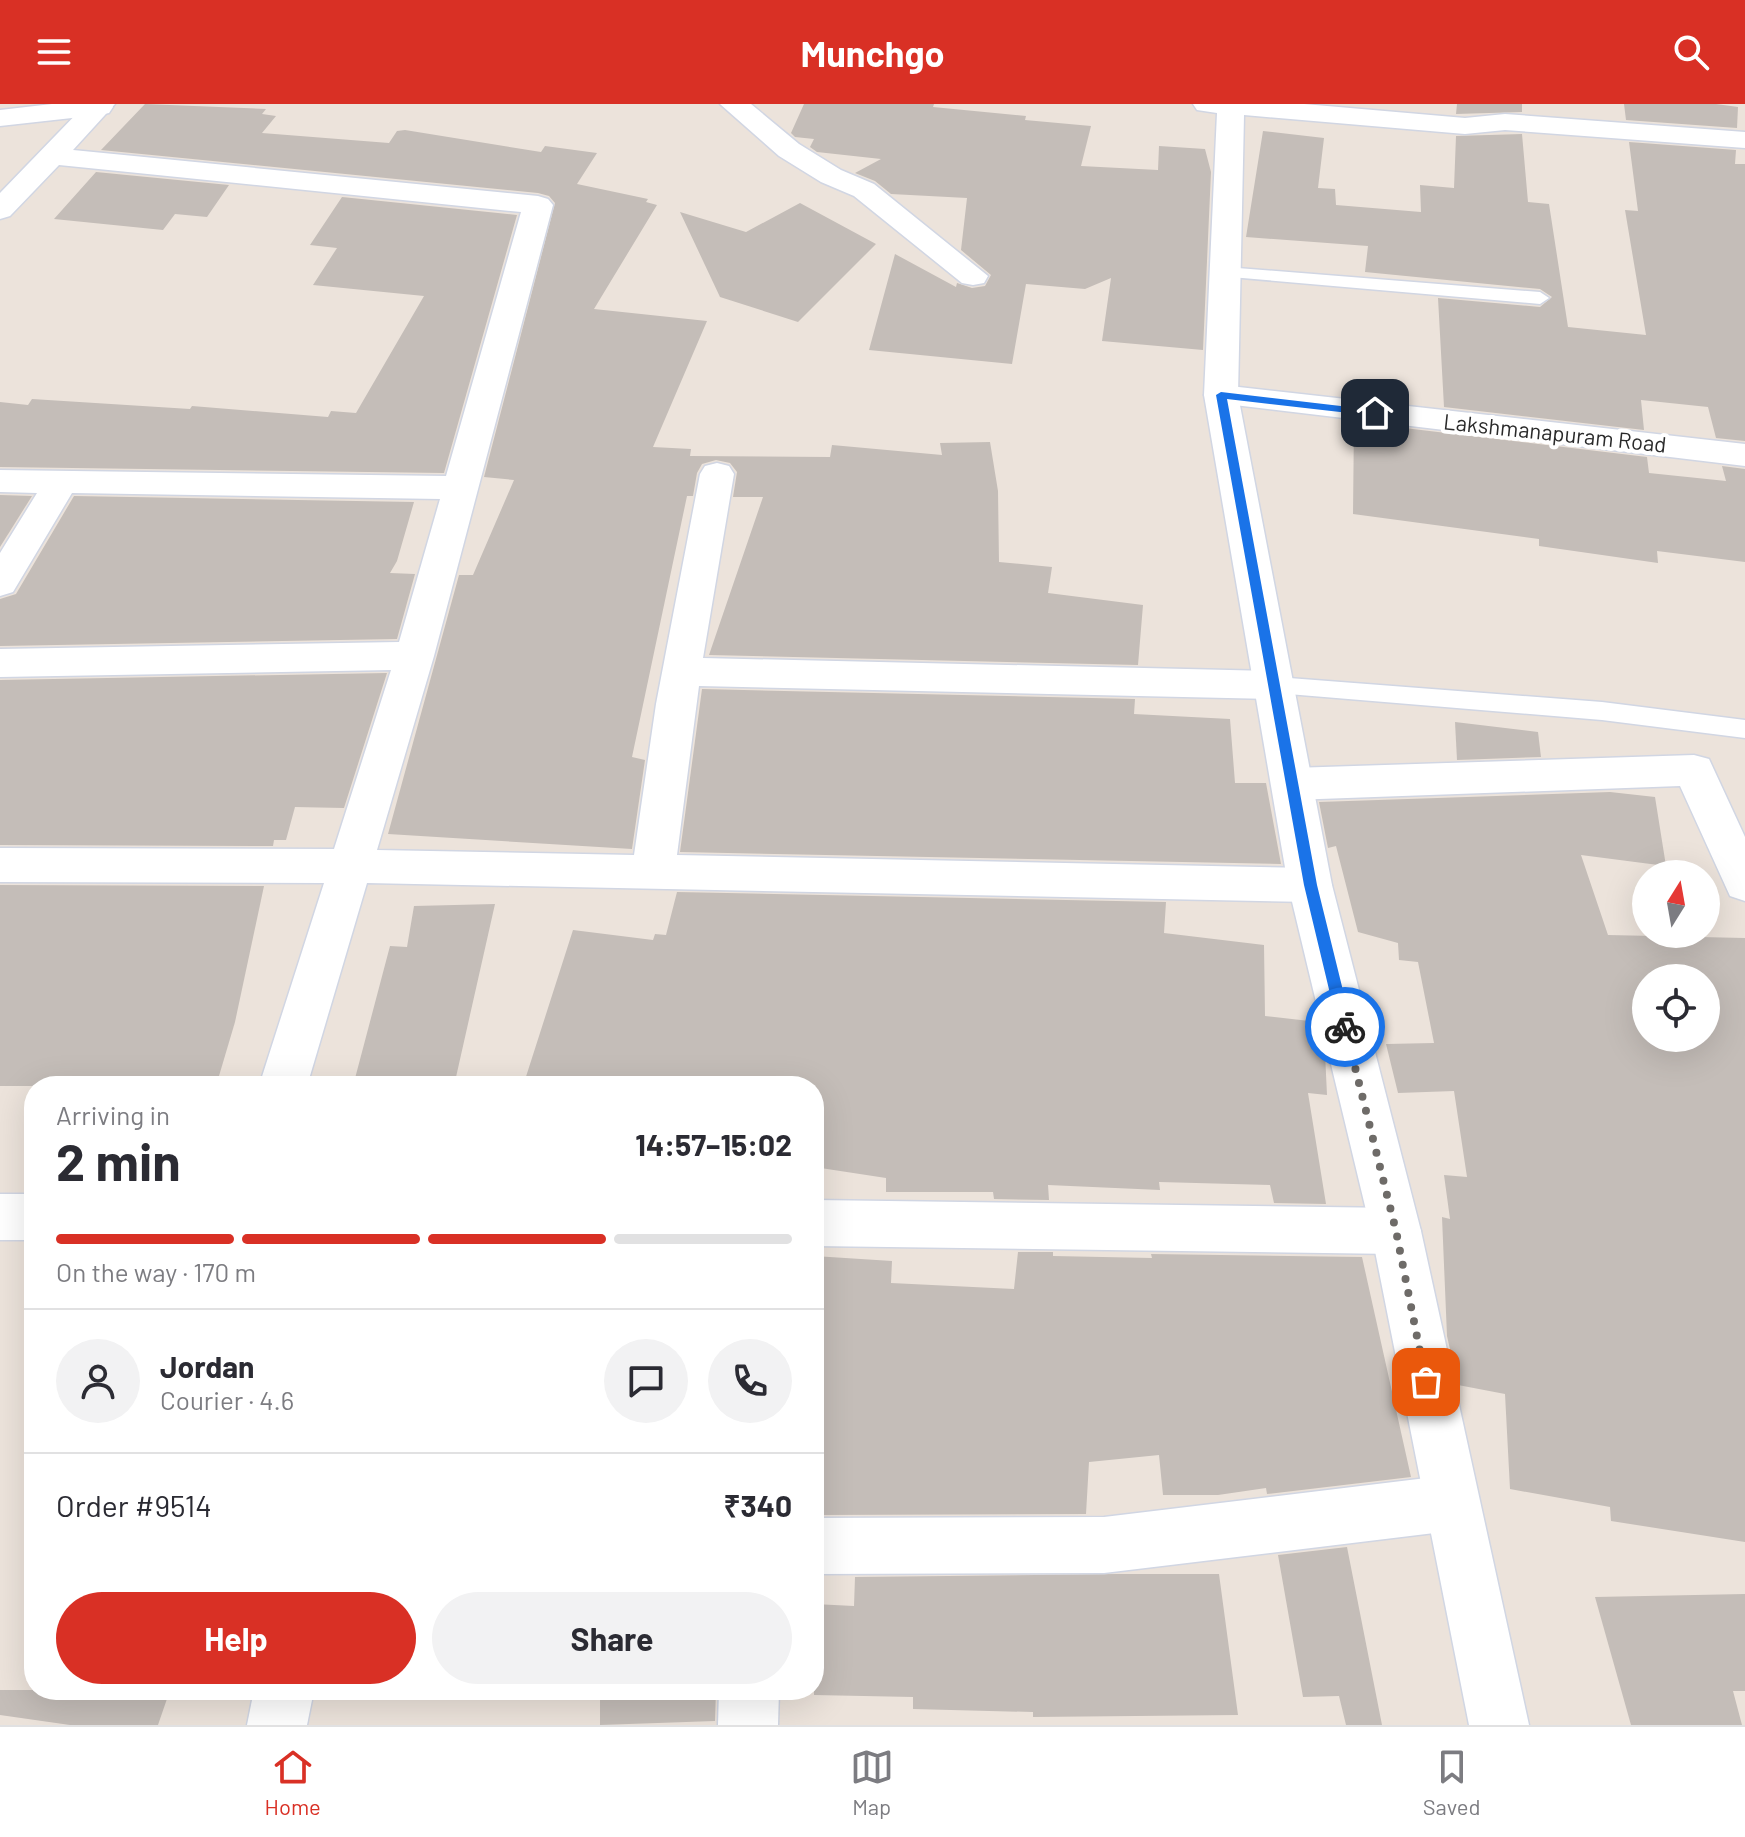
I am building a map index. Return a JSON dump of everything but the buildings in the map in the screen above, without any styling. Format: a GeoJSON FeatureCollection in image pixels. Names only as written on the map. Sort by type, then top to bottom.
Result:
{"type":"FeatureCollection","features":[{"type":"Feature","properties":{"kind":"street"},"geometry":{"type":"LineString","coordinates":[[734,104],[789,150],[831,176],[864,190],[973,276]]}},
{"type":"Feature","properties":{"kind":"street"},"geometry":{"type":"LineString","coordinates":[[1410,104],[1461,110],[1505,122]]}},
{"type":"Feature","properties":{"kind":"street"},"geometry":{"type":"LineString","coordinates":[[1499,1725],[1396,1231],[1310,885],[1221,395],[1225,272],[1219,105],[1465,126],[1505,122],[1745,140]]}},
{"type":"Feature","properties":{"kind":"street"},"geometry":{"type":"LineString","coordinates":[[0,118],[100,106]]}},
{"type":"Feature","properties":{"kind":"street"},"geometry":{"type":"LineString","coordinates":[[0,210],[100,106]]}},
{"type":"Feature","properties":{"kind":"street"},"geometry":{"type":"LineString","coordinates":[[52,156],[538,205],[415,656],[286,1076]]}},
{"type":"Feature","properties":{"kind":"street","name":"Lakshmanapuram Road"},"geometry":{"type":"LineString","coordinates":[[1221,395],[1745,455]]}},
{"type":"Feature","properties":{"kind":"street"},"geometry":{"type":"LineString","coordinates":[[653,872],[682,672],[717,474]]}},
{"type":"Feature","properties":{"kind":"street"},"geometry":{"type":"LineString","coordinates":[[0,481],[461,488]]}},
{"type":"Feature","properties":{"kind":"street"},"geometry":{"type":"LineString","coordinates":[[0,583],[62,481]]}},
{"type":"Feature","properties":{"kind":"street"},"geometry":{"type":"LineString","coordinates":[[0,663],[415,656]]}},
{"type":"Feature","properties":{"kind":"street"},"geometry":{"type":"LineString","coordinates":[[682,672],[1276,685]]}},
{"type":"Feature","properties":{"kind":"street"},"geometry":{"type":"LineString","coordinates":[[1292,784],[1694,770],[1745,884]]}},
{"type":"Feature","properties":{"kind":"street"},"geometry":{"type":"LineString","coordinates":[[0,865],[351,866],[1310,885]]}},
{"type":"Feature","properties":{"kind":"street"},"geometry":{"type":"LineString","coordinates":[[0,1217],[24,1217]]}},
{"type":"Feature","properties":{"kind":"street"},"geometry":{"type":"LineString","coordinates":[[824,1223],[1396,1231]]}},
{"type":"Feature","properties":{"kind":"street"},"geometry":{"type":"LineString","coordinates":[[824,1546],[1104,1545],[1451,1503]]}},
{"type":"Feature","properties":{"kind":"street"},"geometry":{"type":"LineString","coordinates":[[277,1725],[282,1700]]}},
{"type":"Feature","properties":{"kind":"street"},"geometry":{"type":"LineString","coordinates":[[748,1725],[749,1700]]}},
{"type":"Feature","properties":{"kind":"lane"},"geometry":{"type":"LineString","coordinates":[[1225,272],[1540,298]]}},
{"type":"Feature","properties":{"kind":"lane"},"geometry":{"type":"LineString","coordinates":[[1276,685],[1602,711],[1745,729]]}},
{"type":"Feature","properties":{"kind":"way so far"},"geometry":{"type":"LineString","coordinates":[[1345,1027],[1396,1231],[1426,1382]]}},
{"type":"Feature","properties":{"kind":"route"},"geometry":{"type":"LineString","coordinates":[[1345,1027],[1310,885],[1221,395],[1375,413]]}}]}
